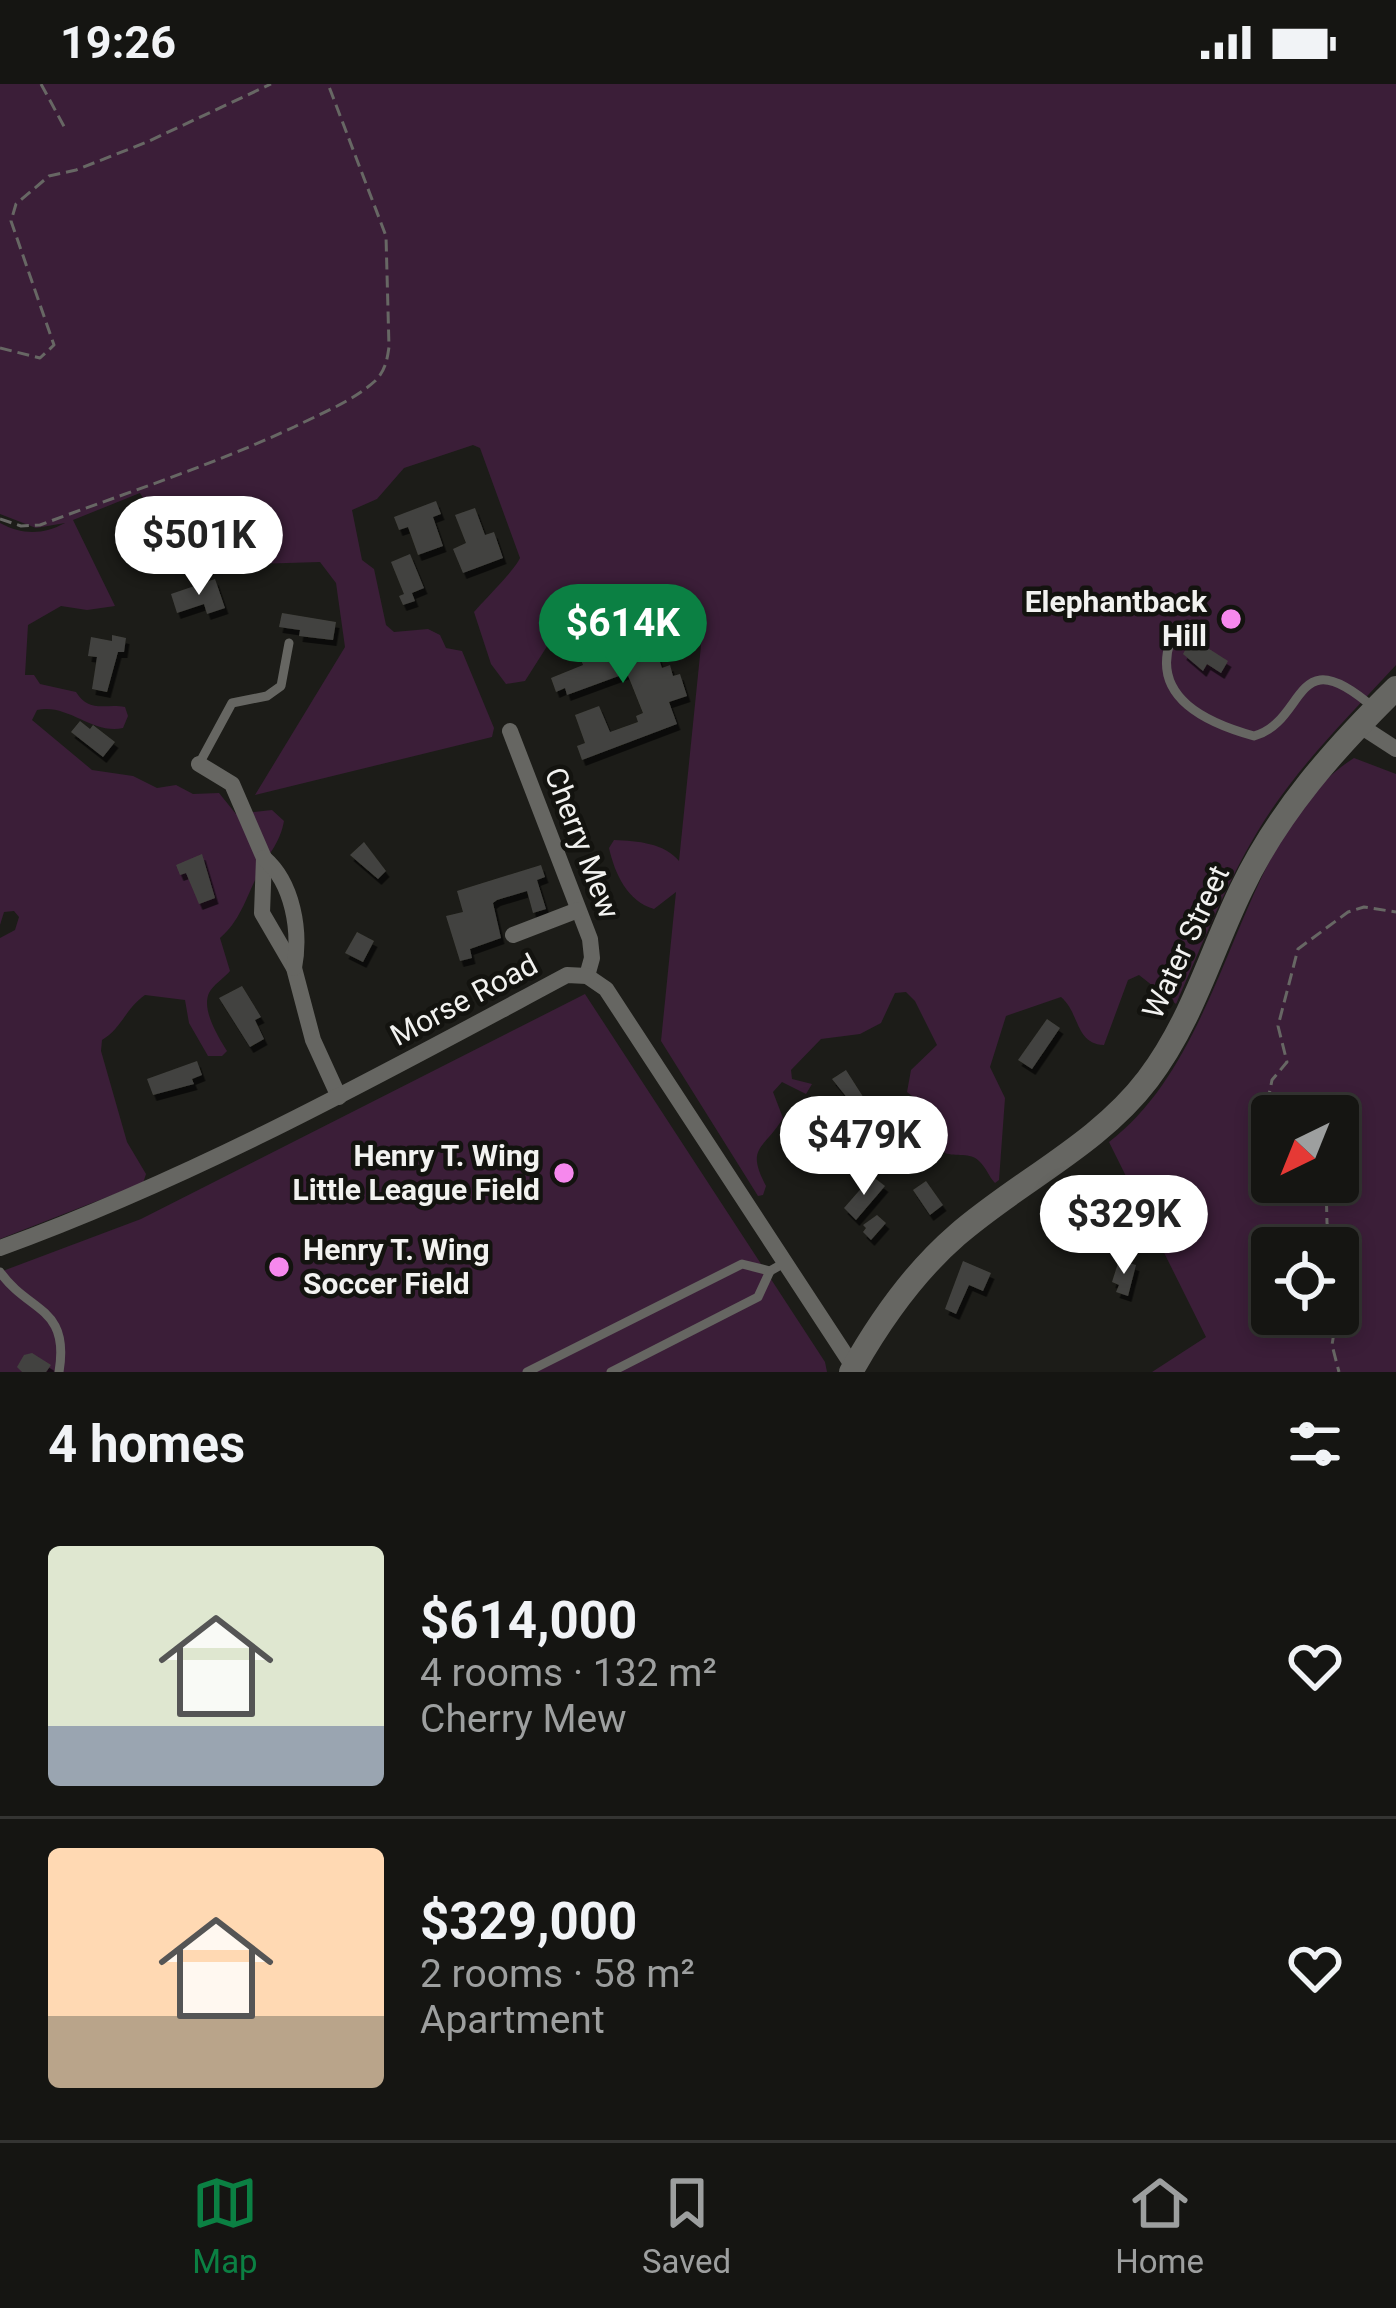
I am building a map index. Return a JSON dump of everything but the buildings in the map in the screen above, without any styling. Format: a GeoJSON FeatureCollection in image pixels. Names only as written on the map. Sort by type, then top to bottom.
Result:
{"type":"FeatureCollection","features":[{"type":"Feature","properties":{"kind":"main road","name":"Water Street"},"geometry":{"type":"LineString","coordinates":[[852,1370],[894,1304],[937,1253],[1095,1132],[1147,1081],[1195,1003],[1240,891],[1265,844],[1316,774],[1396,688]]}},
{"type":"Feature","properties":{"kind":"street"},"geometry":{"type":"LineString","coordinates":[[1367,717],[1396,749]]}},
{"type":"Feature","properties":{"kind":"street","name":"Cherry Mew"},"geometry":{"type":"LineString","coordinates":[[511,730],[592,952],[587,976]]}},
{"type":"Feature","properties":{"kind":"street"},"geometry":{"type":"LineString","coordinates":[[200,764],[232,784],[264,858],[282,877],[297,936],[294,968]]}},
{"type":"Feature","properties":{"kind":"street"},"geometry":{"type":"LineString","coordinates":[[264,858],[262,913],[294,968],[313,1040],[339,1097]]}},
{"type":"Feature","properties":{"kind":"street"},"geometry":{"type":"LineString","coordinates":[[513,935],[578,910]]}},
{"type":"Feature","properties":{"kind":"street","name":"Morse Road"},"geometry":{"type":"LineString","coordinates":[[0,1248],[134,1198],[339,1097],[568,975],[587,976],[606,989],[778,1267],[852,1370]]}},
{"type":"Feature","properties":{"kind":"lane"},"geometry":{"type":"LineString","coordinates":[[1170,642],[1163,664],[1173,691],[1183,703],[1242,733],[1254,736],[1275,726],[1302,690],[1323,680],[1342,683],[1367,717]]}},
{"type":"Feature","properties":{"kind":"lane"},"geometry":{"type":"LineString","coordinates":[[200,764],[232,703],[267,695],[281,686],[290,643]]}},
{"type":"Feature","properties":{"kind":"lane"},"geometry":{"type":"LineString","coordinates":[[527,1372],[742,1264],[778,1267],[758,1297],[610,1372]]}},
{"type":"Feature","properties":{"kind":"lane"},"geometry":{"type":"LineString","coordinates":[[0,1272],[54,1320],[62,1348],[59,1372]]}},
{"type":"Feature","properties":{"kind":"path"},"geometry":{"type":"LineString","coordinates":[[41,84],[66,130]]}},
{"type":"Feature","properties":{"kind":"path"},"geometry":{"type":"LineString","coordinates":[[0,348],[40,358],[54,345],[11,221],[16,204],[49,176],[146,142],[271,84]]}},
{"type":"Feature","properties":{"kind":"path"},"geometry":{"type":"LineString","coordinates":[[0,519],[21,526],[40,525],[155,485],[314,417],[378,379],[389,347],[386,236],[328,84]]}},
{"type":"Feature","properties":{"kind":"path"},"geometry":{"type":"LineString","coordinates":[[1269,1095],[1272,1080],[1286,1062],[1278,1026],[1298,950],[1348,912],[1364,907],[1396,912]]}},
{"type":"Feature","properties":{"kind":"path"},"geometry":{"type":"LineString","coordinates":[[1334,1335],[1339,1372]]}},
{"type":"Feature","properties":{"kind":"shaded area"},"geometry":{"type":"Polygon","coordinates":[[[0,84],[1396,84],[1396,665],[1310,759],[1264,821],[1227,888],[1176,1004],[1139,975],[1128,980],[1104,1045],[1083,1034],[1061,997],[1006,1016],[990,1067],[1005,1098],[999,1180],[995,1183],[976,1158],[945,1153],[931,1130],[921,1136],[914,1166],[904,1167],[894,1160],[892,1140],[906,1119],[924,1111],[907,1092],[911,1070],[937,1045],[906,992],[895,993],[881,1023],[860,1034],[821,1039],[791,1070],[792,1079],[812,1084],[806,1094],[782,1082],[773,1092],[783,1118],[757,1155],[766,1186],[758,1196],[661,1041],[676,892],[654,909],[636,900],[624,885],[609,848],[614,840],[641,842],[666,850],[679,861],[703,626],[698,621],[639,609],[567,624],[525,681],[506,684],[491,664],[474,612],[520,558],[480,448],[473,445],[404,468],[377,499],[352,510],[362,560],[374,569],[386,625],[394,632],[428,629],[440,635],[446,648],[462,651],[494,728],[492,737],[255,795],[345,647],[336,583],[320,562],[188,566],[181,562],[140,493],[73,520],[115,606],[87,610],[61,606],[28,625],[25,675],[34,675],[40,684],[76,692],[92,705],[125,707],[128,716],[123,728],[112,729],[48,709],[37,710],[32,720],[92,770],[133,776],[157,788],[176,785],[193,794],[219,793],[236,814],[272,810],[284,821],[238,915],[220,938],[230,971],[211,990],[207,1007],[227,1051],[208,1056],[189,1023],[185,1000],[145,995],[102,1040],[127,1142],[146,1174],[143,1183],[0,1239],[0,938],[15,930],[19,917],[14,911],[4,912],[0,925],[0,523],[32,532],[65,523],[36,528],[0,514],[0,84]]]}},
{"type":"Feature","properties":{"kind":"shaded area"},"geometry":{"type":"Polygon","coordinates":[[[1354,758],[1396,774],[1396,1372],[1152,1372],[1206,1337],[1109,1142],[1150,1102],[1182,1053],[1283,836],[1315,792],[1354,758]]]}},
{"type":"Feature","properties":{"kind":"shaded area"},"geometry":{"type":"Polygon","coordinates":[[[585,994],[825,1362],[827,1372],[0,1372],[0,1272],[141,1219],[585,994]]]}},
{"type":"Feature","properties":{"kind":"place","name":"Elephantback Hill"},"geometry":{"type":"Point","coordinates":[1231,619]}},
{"type":"Feature","properties":{"kind":"place","name":"Henry T. Wing Little League Field"},"geometry":{"type":"Point","coordinates":[564,1173]}},
{"type":"Feature","properties":{"kind":"place","name":"Henry T. Wing Soccer Field"},"geometry":{"type":"Point","coordinates":[279,1267]}}]}
